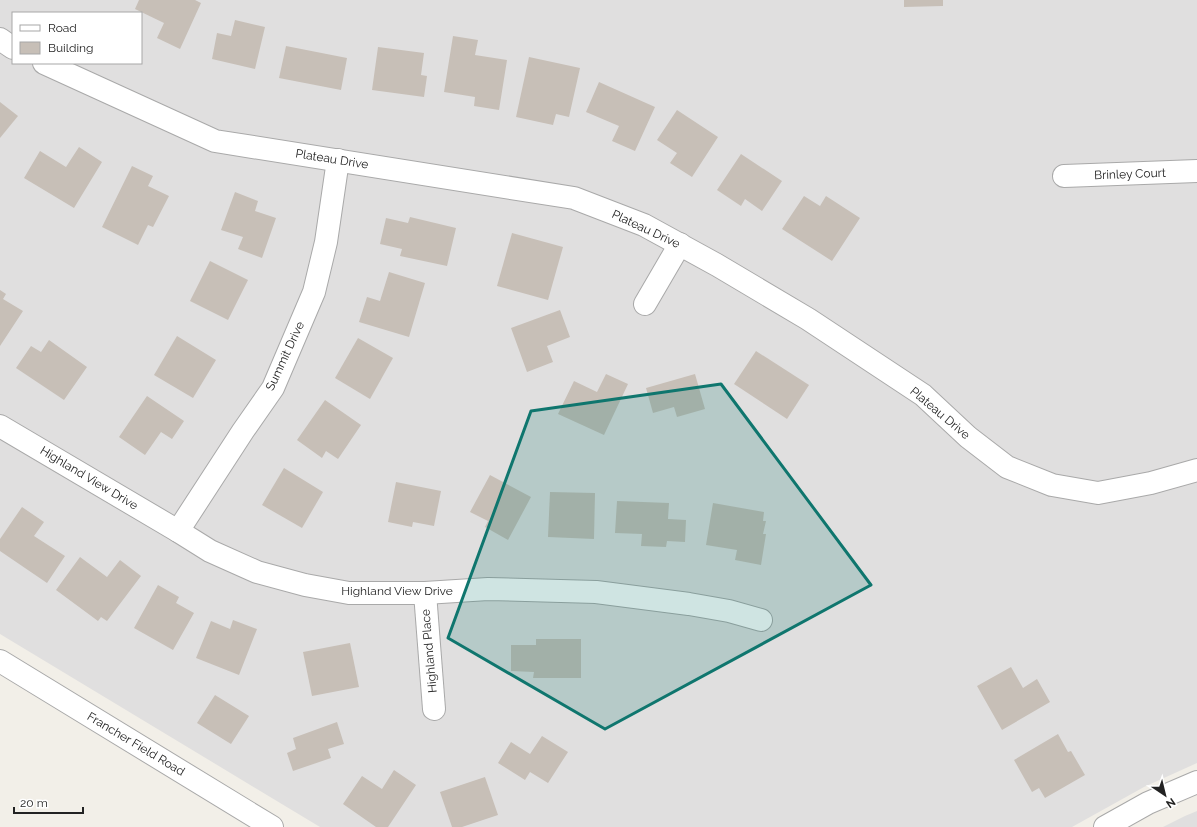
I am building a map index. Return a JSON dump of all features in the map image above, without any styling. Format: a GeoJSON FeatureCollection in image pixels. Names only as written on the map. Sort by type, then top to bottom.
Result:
{"type":"FeatureCollection","features":[{"type":"Feature","properties":{"kind":"street"},"geometry":{"type":"LineString","coordinates":[[0,39],[12,47]]}},
{"type":"Feature","properties":{"kind":"street","name":"Plateau Drive"},"geometry":{"type":"LineString","coordinates":[[46,64],[215,141],[574,198],[644,225],[680,244],[808,320],[923,395],[968,437],[1007,467],[1052,485],[1098,493],[1151,483],[1197,470]]}},
{"type":"Feature","properties":{"kind":"street","name":"Summit Drive"},"geometry":{"type":"LineString","coordinates":[[178,531],[242,431],[273,388],[314,292],[326,242],[338,160]]}},
{"type":"Feature","properties":{"kind":"street","name":"Brinley Court"},"geometry":{"type":"LineString","coordinates":[[1064,176],[1197,171]]}},
{"type":"Feature","properties":{"kind":"street"},"geometry":{"type":"LineString","coordinates":[[645,304],[680,244]]}},
{"type":"Feature","properties":{"kind":"street","name":"Highland View Drive"},"geometry":{"type":"LineString","coordinates":[[0,426],[210,551],[257,572],[305,585],[349,593],[425,593],[488,589],[596,592],[689,604],[729,611],[761,620]]}},
{"type":"Feature","properties":{"kind":"street","name":"Highland Place"},"geometry":{"type":"LineString","coordinates":[[425,593],[434,709]]}},
{"type":"Feature","properties":{"kind":"street","name":"Francher Field Road"},"geometry":{"type":"LineString","coordinates":[[0,661],[272,827]]}},
{"type":"Feature","properties":{"kind":"street"},"geometry":{"type":"LineString","coordinates":[[1105,827],[1148,803],[1197,782]]}},
{"type":"Feature","properties":{"kind":"highlighted area"},"geometry":{"type":"Polygon","coordinates":[[[721,384],[871,585],[605,729],[448,638],[531,411],[721,384]]]}},
{"type":"Feature","properties":{"kind":"shaded area"},"geometry":{"type":"Polygon","coordinates":[[[0,0],[1197,0],[1197,763],[1144,787],[1072,827],[320,827],[0,634],[0,0]]]}},
{"type":"Feature","properties":{"kind":"shaded area"},"geometry":{"type":"Polygon","coordinates":[[[1197,811],[1197,827],[1163,827],[1185,816],[1197,811]]]}},
{"type":"Feature","properties":{"kind":"building"},"geometry":{"type":"Polygon","coordinates":[[[139,0],[195,0],[201,3],[180,49],[157,38],[164,23],[135,9],[139,0]]]}},
{"type":"Feature","properties":{"kind":"building"},"geometry":{"type":"Polygon","coordinates":[[[904,0],[943,0],[943,6],[904,7],[904,0]]]}},
{"type":"Feature","properties":{"kind":"building"},"geometry":{"type":"Polygon","coordinates":[[[235,20],[265,27],[255,69],[212,59],[217,33],[231,36],[235,20]]]}},
{"type":"Feature","properties":{"kind":"building"},"geometry":{"type":"Polygon","coordinates":[[[453,36],[478,40],[475,55],[507,60],[499,110],[474,106],[475,97],[444,92],[453,36]]]}},
{"type":"Feature","properties":{"kind":"building"},"geometry":{"type":"Polygon","coordinates":[[[286,46],[347,58],[341,90],[279,78],[286,46]]]}},
{"type":"Feature","properties":{"kind":"building"},"geometry":{"type":"Polygon","coordinates":[[[378,47],[424,53],[421,75],[427,76],[424,97],[372,90],[378,47]]]}},
{"type":"Feature","properties":{"kind":"building"},"geometry":{"type":"Polygon","coordinates":[[[529,57],[580,68],[569,117],[556,114],[553,125],[516,117],[529,57]]]}},
{"type":"Feature","properties":{"kind":"building"},"geometry":{"type":"Polygon","coordinates":[[[599,82],[655,107],[635,151],[612,141],[619,126],[586,112],[599,82]]]}},
{"type":"Feature","properties":{"kind":"building"},"geometry":{"type":"Polygon","coordinates":[[[0,102],[18,116],[0,138],[0,102]]]}},
{"type":"Feature","properties":{"kind":"building"},"geometry":{"type":"Polygon","coordinates":[[[677,110],[718,137],[692,177],[670,163],[677,153],[657,140],[677,110]]]}},
{"type":"Feature","properties":{"kind":"building"},"geometry":{"type":"Polygon","coordinates":[[[79,147],[102,162],[74,208],[24,178],[40,151],[66,167],[79,147]]]}},
{"type":"Feature","properties":{"kind":"building"},"geometry":{"type":"Polygon","coordinates":[[[741,154],[782,181],[762,211],[745,199],[741,206],[717,190],[741,154]]]}},
{"type":"Feature","properties":{"kind":"building"},"geometry":{"type":"Polygon","coordinates":[[[132,166],[153,176],[148,186],[169,196],[153,227],[148,225],[138,245],[102,227],[132,166]]]}},
{"type":"Feature","properties":{"kind":"building"},"geometry":{"type":"Polygon","coordinates":[[[235,192],[258,201],[255,211],[276,218],[262,258],[238,249],[243,237],[221,230],[235,192]]]}},
{"type":"Feature","properties":{"kind":"building"},"geometry":{"type":"Polygon","coordinates":[[[804,196],[820,206],[826,196],[860,218],[832,261],[782,229],[804,196]]]}},
{"type":"Feature","properties":{"kind":"building"},"geometry":{"type":"Polygon","coordinates":[[[410,217],[456,228],[447,266],[400,256],[402,249],[380,244],[386,218],[408,223],[410,217]]]}},
{"type":"Feature","properties":{"kind":"building"},"geometry":{"type":"Polygon","coordinates":[[[512,233],[563,247],[548,300],[497,286],[512,233]]]}},
{"type":"Feature","properties":{"kind":"building"},"geometry":{"type":"Polygon","coordinates":[[[210,261],[248,280],[228,320],[190,301],[210,261]]]}},
{"type":"Feature","properties":{"kind":"building"},"geometry":{"type":"Polygon","coordinates":[[[389,272],[425,283],[409,337],[359,322],[367,297],[380,301],[389,272]]]}},
{"type":"Feature","properties":{"kind":"building"},"geometry":{"type":"Polygon","coordinates":[[[0,290],[6,294],[3,299],[23,311],[0,346],[0,290]]]}},
{"type":"Feature","properties":{"kind":"building"},"geometry":{"type":"Polygon","coordinates":[[[560,310],[570,337],[547,346],[553,362],[527,372],[511,328],[560,310]]]}},
{"type":"Feature","properties":{"kind":"building"},"geometry":{"type":"Polygon","coordinates":[[[177,336],[216,360],[193,398],[154,375],[177,336]]]}},
{"type":"Feature","properties":{"kind":"building"},"geometry":{"type":"Polygon","coordinates":[[[358,338],[393,358],[370,399],[335,378],[358,338]]]}},
{"type":"Feature","properties":{"kind":"building"},"geometry":{"type":"Polygon","coordinates":[[[49,340],[87,367],[64,400],[16,368],[31,346],[41,352],[49,340]]]}},
{"type":"Feature","properties":{"kind":"building"},"geometry":{"type":"Polygon","coordinates":[[[756,351],[809,385],[787,419],[734,384],[756,351]]]}},
{"type":"Feature","properties":{"kind":"building"},"geometry":{"type":"Polygon","coordinates":[[[606,374],[628,384],[604,435],[558,414],[574,381],[597,392],[606,374]]]}},
{"type":"Feature","properties":{"kind":"building"},"geometry":{"type":"Polygon","coordinates":[[[695,374],[705,409],[677,417],[674,407],[653,413],[646,388],[695,374]]]}},
{"type":"Feature","properties":{"kind":"building"},"geometry":{"type":"Polygon","coordinates":[[[147,396],[184,421],[172,439],[161,432],[145,455],[119,437],[147,396]]]}},
{"type":"Feature","properties":{"kind":"building"},"geometry":{"type":"Polygon","coordinates":[[[325,400],[361,425],[338,459],[326,451],[322,458],[297,440],[325,400]]]}},
{"type":"Feature","properties":{"kind":"building"},"geometry":{"type":"Polygon","coordinates":[[[284,468],[323,492],[302,528],[262,505],[284,468]]]}},
{"type":"Feature","properties":{"kind":"building"},"geometry":{"type":"Polygon","coordinates":[[[490,475],[531,497],[508,540],[485,527],[488,521],[470,512],[490,475]]]}},
{"type":"Feature","properties":{"kind":"building"},"geometry":{"type":"Polygon","coordinates":[[[396,482],[441,491],[434,526],[413,522],[412,527],[388,522],[396,482]]]}},
{"type":"Feature","properties":{"kind":"building"},"geometry":{"type":"Polygon","coordinates":[[[550,492],[595,493],[594,539],[548,537],[550,492]]]}},
{"type":"Feature","properties":{"kind":"building"},"geometry":{"type":"Polygon","coordinates":[[[617,501],[669,503],[668,519],[686,520],[685,542],[667,541],[666,547],[641,546],[642,534],[615,533],[617,501]]]}},
{"type":"Feature","properties":{"kind":"building"},"geometry":{"type":"Polygon","coordinates":[[[713,503],[764,512],[763,521],[766,521],[763,534],[766,534],[761,565],[735,560],[737,550],[706,545],[713,503]]]}},
{"type":"Feature","properties":{"kind":"building"},"geometry":{"type":"Polygon","coordinates":[[[22,507],[44,522],[34,536],[65,556],[47,583],[0,551],[0,539],[22,507]]]}},
{"type":"Feature","properties":{"kind":"building"},"geometry":{"type":"Polygon","coordinates":[[[80,557],[107,577],[120,560],[141,576],[107,621],[101,617],[98,621],[56,590],[80,557]]]}},
{"type":"Feature","properties":{"kind":"building"},"geometry":{"type":"Polygon","coordinates":[[[158,585],[179,597],[176,603],[194,613],[173,650],[134,628],[158,585]]]}},
{"type":"Feature","properties":{"kind":"building"},"geometry":{"type":"Polygon","coordinates":[[[233,620],[257,629],[239,675],[196,658],[211,621],[230,629],[233,620]]]}},
{"type":"Feature","properties":{"kind":"building"},"geometry":{"type":"Polygon","coordinates":[[[536,639],[581,639],[581,678],[533,678],[534,672],[511,671],[511,645],[536,645],[536,639]]]}},
{"type":"Feature","properties":{"kind":"building"},"geometry":{"type":"Polygon","coordinates":[[[350,643],[359,687],[312,696],[303,652],[350,643]]]}},
{"type":"Feature","properties":{"kind":"building"},"geometry":{"type":"Polygon","coordinates":[[[1011,667],[1023,688],[1037,679],[1050,702],[1002,730],[977,686],[1011,667]]]}},
{"type":"Feature","properties":{"kind":"building"},"geometry":{"type":"Polygon","coordinates":[[[215,695],[249,716],[231,744],[197,723],[215,695]]]}},
{"type":"Feature","properties":{"kind":"building"},"geometry":{"type":"Polygon","coordinates":[[[337,722],[344,744],[328,749],[331,758],[293,771],[287,753],[296,749],[293,738],[337,722]]]}},
{"type":"Feature","properties":{"kind":"building"},"geometry":{"type":"Polygon","coordinates":[[[1058,734],[1068,752],[1071,751],[1085,775],[1045,798],[1039,788],[1032,792],[1014,760],[1058,734]]]}},
{"type":"Feature","properties":{"kind":"building"},"geometry":{"type":"Polygon","coordinates":[[[542,736],[568,752],[548,783],[530,772],[525,780],[498,763],[511,742],[530,754],[542,736]]]}},
{"type":"Feature","properties":{"kind":"building"},"geometry":{"type":"Polygon","coordinates":[[[394,770],[416,785],[388,827],[376,827],[343,804],[362,776],[382,789],[394,770]]]}},
{"type":"Feature","properties":{"kind":"building"},"geometry":{"type":"Polygon","coordinates":[[[485,777],[498,815],[462,827],[452,827],[440,792],[485,777]]]}}]}
